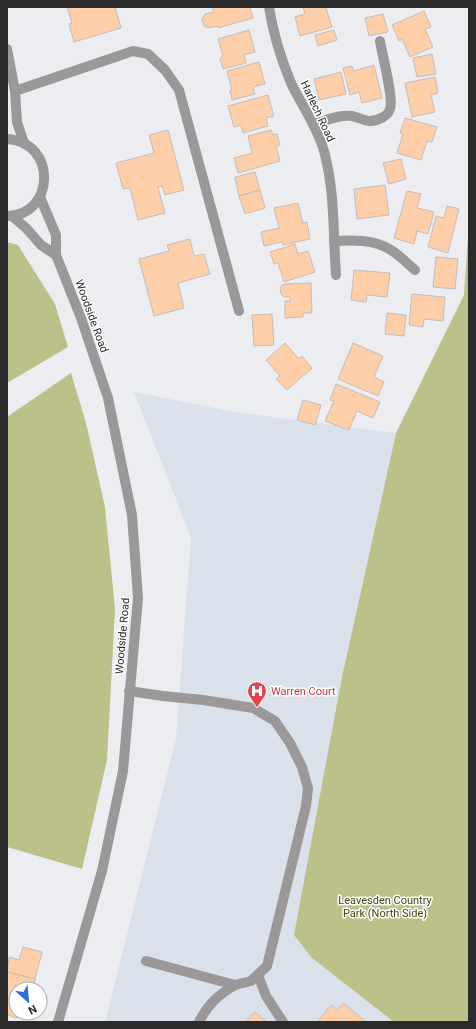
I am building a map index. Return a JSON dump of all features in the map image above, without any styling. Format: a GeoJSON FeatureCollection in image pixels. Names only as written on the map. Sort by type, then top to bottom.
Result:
{"type":"FeatureCollection","features":[{"type":"Feature","properties":{"kind":"street","name":"Harlech Road"},"geometry":{"type":"LineString","coordinates":[[269,7],[272,27],[283,61],[324,151],[330,178],[333,206],[336,275]]}},
{"type":"Feature","properties":{"kind":"street"},"geometry":{"type":"LineString","coordinates":[[313,124],[342,116],[351,116],[370,121],[381,119],[388,114],[391,107],[390,95],[380,42]]}},
{"type":"Feature","properties":{"kind":"street"},"geometry":{"type":"LineString","coordinates":[[7,49],[15,91],[17,122],[24,143]]}},
{"type":"Feature","properties":{"kind":"street"},"geometry":{"type":"LineString","coordinates":[[15,91],[133,51],[148,54],[165,70],[179,90],[239,311]]}},
{"type":"Feature","properties":{"kind":"street"},"geometry":{"type":"LineString","coordinates":[[7,140],[14,140],[24,143],[33,149],[44,166],[44,182],[40,197],[32,206],[23,212],[9,216]]}},
{"type":"Feature","properties":{"kind":"street","name":"Woodside Road"},"geometry":{"type":"LineString","coordinates":[[40,197],[56,235],[56,255],[81,318],[108,398],[132,515],[138,598],[123,771],[102,871],[58,1022]]}},
{"type":"Feature","properties":{"kind":"street"},"geometry":{"type":"LineString","coordinates":[[9,216],[26,228],[41,245],[56,255]]}},
{"type":"Feature","properties":{"kind":"street"},"geometry":{"type":"LineString","coordinates":[[334,241],[363,240],[377,244],[391,250],[415,270]]}},
{"type":"Feature","properties":{"kind":"street"},"geometry":{"type":"LineString","coordinates":[[129,691],[253,708],[275,721],[290,743],[302,767],[308,788],[306,806],[267,966],[251,981],[235,985],[220,995],[205,1010],[199,1022]]}},
{"type":"Feature","properties":{"kind":"street"},"geometry":{"type":"LineString","coordinates":[[146,961],[235,985]]}},
{"type":"Feature","properties":{"kind":"street"},"geometry":{"type":"LineString","coordinates":[[258,975],[266,996],[283,1022]]}},
{"type":"Feature","properties":{"kind":"shaded area","name":"Warren Court"},"geometry":{"type":"Polygon","coordinates":[[[134,392],[235,412],[396,433],[342,677],[312,958],[394,1022],[105,1022],[176,738],[191,538],[134,392]]]}},
{"type":"Feature","properties":{"kind":"green space","name":"Leavesden Country Park (North Side)"},"geometry":{"type":"Polygon","coordinates":[[[469,222],[469,1022],[394,1022],[312,958],[294,935],[342,677],[396,433],[464,295],[469,222]]]}},
{"type":"Feature","properties":{"kind":"green space"},"geometry":{"type":"Polygon","coordinates":[[[7,242],[18,245],[55,304],[68,347],[7,383],[7,242]]]}},
{"type":"Feature","properties":{"kind":"green space"},"geometry":{"type":"Polygon","coordinates":[[[71,373],[86,423],[105,507],[115,609],[107,760],[82,869],[7,847],[7,417],[71,373]]]}},
{"type":"Feature","properties":{"kind":"building"},"geometry":{"type":"Polygon","coordinates":[[[67,7],[115,7],[121,28],[74,42],[69,24],[72,23],[67,7]]]}},
{"type":"Feature","properties":{"kind":"building"},"geometry":{"type":"Polygon","coordinates":[[[212,7],[250,7],[253,18],[218,28],[218,26],[209,28],[204,26],[202,19],[205,14],[214,12],[212,7]]]}},
{"type":"Feature","properties":{"kind":"building"},"geometry":{"type":"Polygon","coordinates":[[[303,7],[328,7],[326,8],[332,27],[300,36],[295,17],[305,14],[303,7]]]}},
{"type":"Feature","properties":{"kind":"building"},"geometry":{"type":"Polygon","coordinates":[[[424,11],[431,27],[425,29],[433,47],[410,57],[402,39],[399,41],[392,25],[424,11]]]}},
{"type":"Feature","properties":{"kind":"building"},"geometry":{"type":"Polygon","coordinates":[[[383,14],[388,32],[369,36],[365,18],[383,14]]]}},
{"type":"Feature","properties":{"kind":"building"},"geometry":{"type":"Polygon","coordinates":[[[249,30],[255,52],[244,55],[246,63],[223,69],[220,58],[223,56],[218,39],[249,30]]]}},
{"type":"Feature","properties":{"kind":"building"},"geometry":{"type":"Polygon","coordinates":[[[334,30],[337,40],[318,46],[315,35],[334,30]]]}},
{"type":"Feature","properties":{"kind":"building"},"geometry":{"type":"Polygon","coordinates":[[[432,54],[436,74],[417,77],[413,58],[432,54]]]}},
{"type":"Feature","properties":{"kind":"building"},"geometry":{"type":"Polygon","coordinates":[[[259,62],[265,84],[253,87],[255,94],[232,100],[230,90],[232,90],[227,71],[259,62]]]}},
{"type":"Feature","properties":{"kind":"building"},"geometry":{"type":"Polygon","coordinates":[[[374,65],[382,98],[362,103],[359,92],[350,95],[343,68],[352,66],[354,71],[374,65]]]}},
{"type":"Feature","properties":{"kind":"building"},"geometry":{"type":"Polygon","coordinates":[[[341,72],[346,94],[319,100],[314,79],[341,72]]]}},
{"type":"Feature","properties":{"kind":"building"},"geometry":{"type":"Polygon","coordinates":[[[435,77],[438,93],[431,95],[435,112],[412,117],[405,83],[435,77]]]}},
{"type":"Feature","properties":{"kind":"building"},"geometry":{"type":"Polygon","coordinates":[[[268,95],[274,116],[266,118],[268,126],[243,133],[241,125],[234,127],[228,106],[268,95]]]}},
{"type":"Feature","properties":{"kind":"building"},"geometry":{"type":"Polygon","coordinates":[[[405,118],[437,127],[432,142],[427,141],[421,160],[397,153],[403,134],[400,133],[405,118]]]}},
{"type":"Feature","properties":{"kind":"building"},"geometry":{"type":"Polygon","coordinates":[[[168,130],[184,190],[165,195],[162,186],[158,187],[165,213],[138,220],[130,188],[123,189],[116,163],[154,153],[149,135],[168,130]]]}},
{"type":"Feature","properties":{"kind":"building"},"geometry":{"type":"Polygon","coordinates":[[[271,130],[273,135],[277,134],[280,145],[276,146],[280,161],[238,173],[234,158],[252,153],[248,136],[271,130]]]}},
{"type":"Feature","properties":{"kind":"building"},"geometry":{"type":"Polygon","coordinates":[[[401,159],[406,179],[389,184],[383,163],[401,159]]]}},
{"type":"Feature","properties":{"kind":"building"},"geometry":{"type":"Polygon","coordinates":[[[255,172],[260,190],[239,196],[235,177],[255,172]]]}},
{"type":"Feature","properties":{"kind":"building"},"geometry":{"type":"Polygon","coordinates":[[[385,185],[389,215],[357,219],[354,189],[385,185]]]}},
{"type":"Feature","properties":{"kind":"building"},"geometry":{"type":"Polygon","coordinates":[[[260,190],[265,208],[245,214],[239,196],[260,190]]]}},
{"type":"Feature","properties":{"kind":"building"},"geometry":{"type":"Polygon","coordinates":[[[407,191],[421,194],[417,208],[434,212],[428,234],[417,231],[414,244],[394,238],[407,191]]]}},
{"type":"Feature","properties":{"kind":"building"},"geometry":{"type":"Polygon","coordinates":[[[298,203],[303,223],[307,222],[310,239],[283,245],[282,242],[264,246],[261,232],[279,228],[274,208],[298,203]]]}},
{"type":"Feature","properties":{"kind":"building"},"geometry":{"type":"Polygon","coordinates":[[[447,206],[459,209],[448,253],[428,247],[436,216],[444,218],[447,206]]]}},
{"type":"Feature","properties":{"kind":"building"},"geometry":{"type":"Polygon","coordinates":[[[190,239],[194,256],[204,254],[210,274],[178,283],[184,308],[154,316],[139,259],[169,251],[167,245],[190,239]]]}},
{"type":"Feature","properties":{"kind":"building"},"geometry":{"type":"Polygon","coordinates":[[[295,244],[298,254],[308,251],[315,272],[284,282],[278,263],[274,264],[270,252],[295,244]]]}},
{"type":"Feature","properties":{"kind":"building"},"geometry":{"type":"Polygon","coordinates":[[[436,257],[458,259],[455,289],[433,287],[436,257]]]}},
{"type":"Feature","properties":{"kind":"building"},"geometry":{"type":"Polygon","coordinates":[[[354,270],[390,273],[387,297],[367,295],[366,302],[351,300],[354,270]]]}},
{"type":"Feature","properties":{"kind":"building"},"geometry":{"type":"Polygon","coordinates":[[[311,283],[312,313],[303,313],[303,317],[285,318],[285,301],[290,301],[290,297],[284,297],[281,294],[280,287],[284,284],[311,283]]]}},
{"type":"Feature","properties":{"kind":"building"},"geometry":{"type":"Polygon","coordinates":[[[412,294],[445,297],[443,321],[424,319],[423,327],[409,325],[412,294]]]}},
{"type":"Feature","properties":{"kind":"building"},"geometry":{"type":"Polygon","coordinates":[[[387,313],[406,315],[404,336],[385,334],[387,313]]]}},
{"type":"Feature","properties":{"kind":"building"},"geometry":{"type":"Polygon","coordinates":[[[272,314],[274,345],[254,346],[252,315],[272,314]]]}},
{"type":"Feature","properties":{"kind":"building"},"geometry":{"type":"Polygon","coordinates":[[[285,343],[299,359],[302,356],[312,368],[287,390],[276,379],[280,376],[266,360],[285,343]]]}},
{"type":"Feature","properties":{"kind":"building"},"geometry":{"type":"Polygon","coordinates":[[[353,343],[383,356],[374,377],[384,382],[378,396],[338,379],[353,343]]]}},
{"type":"Feature","properties":{"kind":"building"},"geometry":{"type":"Polygon","coordinates":[[[336,384],[380,402],[373,418],[357,411],[349,430],[325,421],[334,401],[330,400],[336,384]]]}},
{"type":"Feature","properties":{"kind":"building"},"geometry":{"type":"Polygon","coordinates":[[[303,400],[321,405],[315,425],[297,420],[303,400]]]}},
{"type":"Feature","properties":{"kind":"building"},"geometry":{"type":"Polygon","coordinates":[[[23,947],[42,952],[35,979],[7,972],[9,957],[19,960],[23,947]]]}},
{"type":"Feature","properties":{"kind":"building"},"geometry":{"type":"Polygon","coordinates":[[[7,972],[35,979],[35,981],[8,981],[7,1015],[7,972]]]}},
{"type":"Feature","properties":{"kind":"building"},"geometry":{"type":"Polygon","coordinates":[[[343,1003],[366,1022],[317,1022],[331,1005],[338,1010],[343,1003]]]}},
{"type":"Feature","properties":{"kind":"building"},"geometry":{"type":"Polygon","coordinates":[[[255,1012],[267,1022],[246,1022],[255,1012]]]}},
{"type":"Feature","properties":{"kind":"place","name":"Warren Court"},"geometry":{"type":"Point","coordinates":[257,708]}}]}
